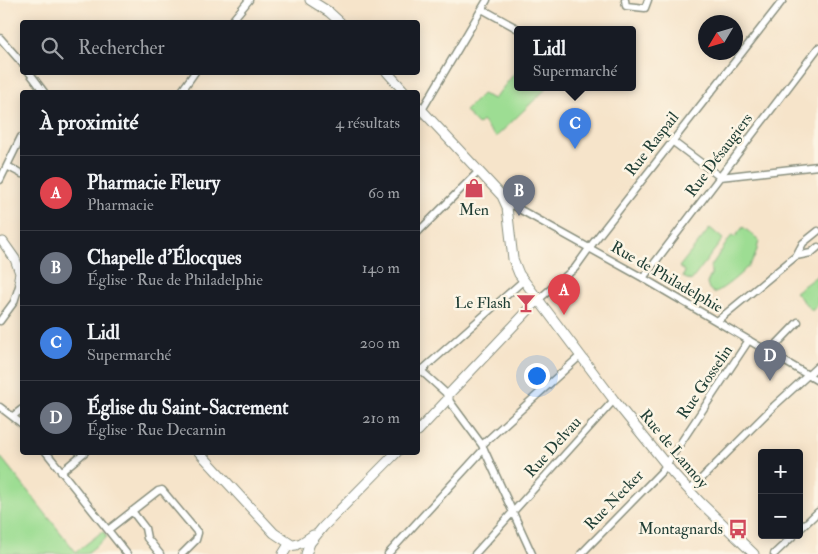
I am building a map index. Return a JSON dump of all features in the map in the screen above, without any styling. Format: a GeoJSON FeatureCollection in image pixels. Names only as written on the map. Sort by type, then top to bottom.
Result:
{"type":"FeatureCollection","features":[{"type":"Feature","properties":{"kind":"street"},"geometry":{"type":"LineString","coordinates":[[233,20],[249,0]]}},
{"type":"Feature","properties":{"kind":"street"},"geometry":{"type":"LineString","coordinates":[[310,0],[337,20]]}},
{"type":"Feature","properties":{"kind":"street"},"geometry":{"type":"LineString","coordinates":[[487,0],[420,108],[502,196]]}},
{"type":"Feature","properties":{"kind":"street"},"geometry":{"type":"LineString","coordinates":[[625,0],[626,6],[645,8],[648,0]]}},
{"type":"Feature","properties":{"kind":"street","name":"Rue Raspail"},"geometry":{"type":"LineString","coordinates":[[538,300],[575,268],[783,0]]}},
{"type":"Feature","properties":{"kind":"street"},"geometry":{"type":"LineString","coordinates":[[482,8],[514,27]]}},
{"type":"Feature","properties":{"kind":"street"},"geometry":{"type":"LineString","coordinates":[[0,38],[20,61]]}},
{"type":"Feature","properties":{"kind":"street","name":"Rue Désaugiers"},"geometry":{"type":"LineString","coordinates":[[643,278],[818,48]]}},
{"type":"Feature","properties":{"kind":"street"},"geometry":{"type":"LineString","coordinates":[[31,75],[42,90]]}},
{"type":"Feature","properties":{"kind":"street"},"geometry":{"type":"LineString","coordinates":[[182,90],[193,75]]}},
{"type":"Feature","properties":{"kind":"street"},"geometry":{"type":"LineString","coordinates":[[390,75],[403,90]]}},
{"type":"Feature","properties":{"kind":"street"},"geometry":{"type":"LineString","coordinates":[[0,180],[20,139]]}},
{"type":"Feature","properties":{"kind":"street"},"geometry":{"type":"LineString","coordinates":[[672,141],[720,177],[818,166]]}},
{"type":"Feature","properties":{"kind":"street"},"geometry":{"type":"LineString","coordinates":[[7,166],[20,173]]}},
{"type":"Feature","properties":{"kind":"street"},"geometry":{"type":"LineString","coordinates":[[420,230],[479,171]]}},
{"type":"Feature","properties":{"kind":"street","name":"Rue de Philadelphie"},"geometry":{"type":"LineString","coordinates":[[502,196],[515,207],[643,278],[818,381]]}},
{"type":"Feature","properties":{"kind":"street","name":"Rue de Lannoy"},"geometry":{"type":"LineString","coordinates":[[502,196],[506,207],[514,262],[538,300],[614,400],[666,464],[689,490],[754,554]]}},
{"type":"Feature","properties":{"kind":"street"},"geometry":{"type":"LineString","coordinates":[[717,321],[796,256],[803,243],[818,231]]}},
{"type":"Feature","properties":{"kind":"street"},"geometry":{"type":"LineString","coordinates":[[2,241],[20,256]]}},
{"type":"Feature","properties":{"kind":"street"},"geometry":{"type":"LineString","coordinates":[[2,241],[20,268]]}},
{"type":"Feature","properties":{"kind":"street"},"geometry":{"type":"LineString","coordinates":[[796,256],[812,252],[818,247]]}},
{"type":"Feature","properties":{"kind":"street"},"geometry":{"type":"LineString","coordinates":[[420,369],[524,280]]}},
{"type":"Feature","properties":{"kind":"street"},"geometry":{"type":"LineString","coordinates":[[0,321],[14,302],[20,287]]}},
{"type":"Feature","properties":{"kind":"street"},"geometry":{"type":"LineString","coordinates":[[420,429],[538,300]]}},
{"type":"Feature","properties":{"kind":"street"},"geometry":{"type":"LineString","coordinates":[[769,352],[798,322]]}},
{"type":"Feature","properties":{"kind":"street","name":"Rue Gosselin"},"geometry":{"type":"LineString","coordinates":[[666,464],[749,340]]}},
{"type":"Feature","properties":{"kind":"street"},"geometry":{"type":"LineString","coordinates":[[388,554],[483,447],[580,356]]}},
{"type":"Feature","properties":{"kind":"street"},"geometry":{"type":"LineString","coordinates":[[689,490],[774,406],[818,366]]}},
{"type":"Feature","properties":{"kind":"street"},"geometry":{"type":"LineString","coordinates":[[420,371],[448,397],[483,447],[532,554]]}},
{"type":"Feature","properties":{"kind":"street","name":"Rue Delvau"},"geometry":{"type":"LineString","coordinates":[[475,554],[614,400]]}},
{"type":"Feature","properties":{"kind":"street"},"geometry":{"type":"LineString","coordinates":[[0,407],[20,422]]}},
{"type":"Feature","properties":{"kind":"street"},"geometry":{"type":"LineString","coordinates":[[13,416],[20,411]]}},
{"type":"Feature","properties":{"kind":"street"},"geometry":{"type":"LineString","coordinates":[[48,455],[127,554]]}},
{"type":"Feature","properties":{"kind":"street"},"geometry":{"type":"LineString","coordinates":[[62,472],[82,455]]}},
{"type":"Feature","properties":{"kind":"street"},"geometry":{"type":"LineString","coordinates":[[202,455],[274,533],[283,553]]}},
{"type":"Feature","properties":{"kind":"street"},"geometry":{"type":"LineString","coordinates":[[305,554],[310,543],[323,527],[393,455]]}},
{"type":"Feature","properties":{"kind":"street","name":"Rue Necker"},"geometry":{"type":"LineString","coordinates":[[581,554],[666,464]]}},
{"type":"Feature","properties":{"kind":"street"},"geometry":{"type":"LineString","coordinates":[[108,530],[158,490],[162,490],[198,534],[196,540],[182,554]]}},
{"type":"Feature","properties":{"kind":"street"},"geometry":{"type":"LineString","coordinates":[[132,511],[145,528],[147,538],[160,554]]}},
{"type":"Feature","properties":{"kind":"street"},"geometry":{"type":"LineString","coordinates":[[803,526],[818,512]]}},
{"type":"Feature","properties":{"kind":"street"},"geometry":{"type":"LineString","coordinates":[[283,553],[286,548],[307,539],[323,527]]}},
{"type":"Feature","properties":{"kind":"street"},"geometry":{"type":"LineString","coordinates":[[274,533],[293,545],[301,547],[305,554]]}},
{"type":"Feature","properties":{"kind":"street"},"geometry":{"type":"LineString","coordinates":[[774,554],[790,539]]}},
{"type":"Feature","properties":{"kind":"green space"},"geometry":{"type":"Polygon","coordinates":[[[514,74],[514,91],[544,91],[496,137],[482,121],[478,125],[465,111],[482,94],[494,99],[514,74]]]}},
{"type":"Feature","properties":{"kind":"green space"},"geometry":{"type":"Polygon","coordinates":[[[743,227],[759,240],[755,256],[737,277],[714,293],[709,289],[707,283],[711,275],[711,266],[732,235],[735,237],[743,227]]]}},
{"type":"Feature","properties":{"kind":"green space"},"geometry":{"type":"Polygon","coordinates":[[[710,228],[723,239],[691,281],[683,277],[685,271],[679,267],[710,228]]]}},
{"type":"Feature","properties":{"kind":"green space"},"geometry":{"type":"Polygon","coordinates":[[[818,275],[818,304],[812,311],[795,292],[818,275]]]}},
{"type":"Feature","properties":{"kind":"green space"},"geometry":{"type":"Polygon","coordinates":[[[0,456],[76,552],[103,531],[107,537],[86,554],[0,554],[0,456]]]}},
{"type":"Feature","properties":{"kind":"place","name":"Lidl"},"geometry":{"type":"Point","coordinates":[575,149]}},
{"type":"Feature","properties":{"kind":"place","name":"Men"},"geometry":{"type":"Point","coordinates":[474,188]}},
{"type":"Feature","properties":{"kind":"place","name":"Chapelle d'Élocques"},"geometry":{"type":"Point","coordinates":[519,216]}},
{"type":"Feature","properties":{"kind":"place","name":"Le Flash"},"geometry":{"type":"Point","coordinates":[526,303]}},
{"type":"Feature","properties":{"kind":"place","name":"Pharmacie Fleury"},"geometry":{"type":"Point","coordinates":[564,315]}},
{"type":"Feature","properties":{"kind":"place","name":"Église du Saint-Sacrement"},"geometry":{"type":"Point","coordinates":[770,381]}},
{"type":"Feature","properties":{"kind":"place","name":"Montagnards"},"geometry":{"type":"Point","coordinates":[738,529]}}]}
